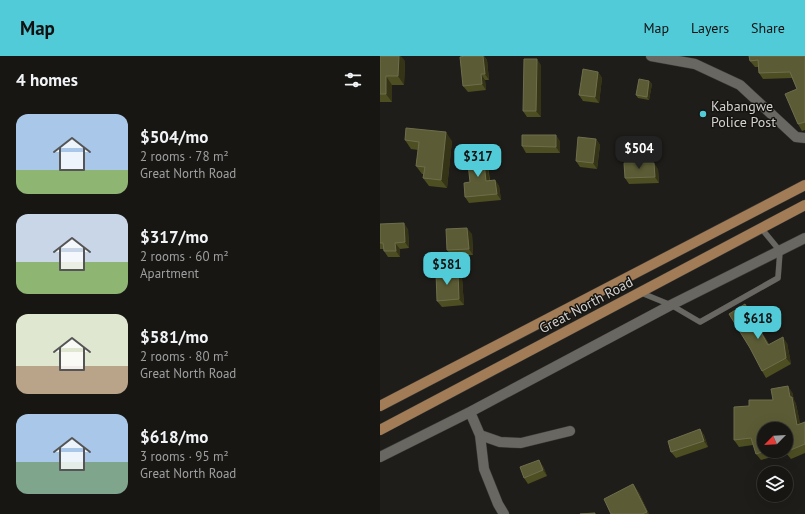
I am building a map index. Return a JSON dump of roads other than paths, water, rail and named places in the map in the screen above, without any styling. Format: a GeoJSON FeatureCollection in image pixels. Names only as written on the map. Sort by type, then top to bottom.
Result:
{"type":"FeatureCollection","features":[{"type":"Feature","properties":{"kind":"main road","name":"Great North Road"},"geometry":{"type":"LineString","coordinates":[[380,406],[805,186]]}},
{"type":"Feature","properties":{"kind":"main road","name":"Great North Road"},"geometry":{"type":"LineString","coordinates":[[380,430],[805,205]]}},
{"type":"Feature","properties":{"kind":"street"},"geometry":{"type":"LineString","coordinates":[[651,56],[695,64],[740,85],[796,138],[805,138]]}},
{"type":"Feature","properties":{"kind":"street"},"geometry":{"type":"LineString","coordinates":[[380,457],[470,412],[671,306],[805,238]]}},
{"type":"Feature","properties":{"kind":"street"},"geometry":{"type":"LineString","coordinates":[[470,412],[480,435],[484,469],[498,504],[504,514]]}},
{"type":"Feature","properties":{"kind":"street"},"geometry":{"type":"LineString","coordinates":[[480,435],[500,442],[521,443],[570,431]]}},
{"type":"Feature","properties":{"kind":"lane"},"geometry":{"type":"LineString","coordinates":[[639,292],[671,306],[700,322],[778,278],[780,251],[761,228]]}},
{"type":"Feature","properties":{"kind":"place","name":"Kabangwe Police Post"},"geometry":{"type":"Point","coordinates":[703,114]}}]}
